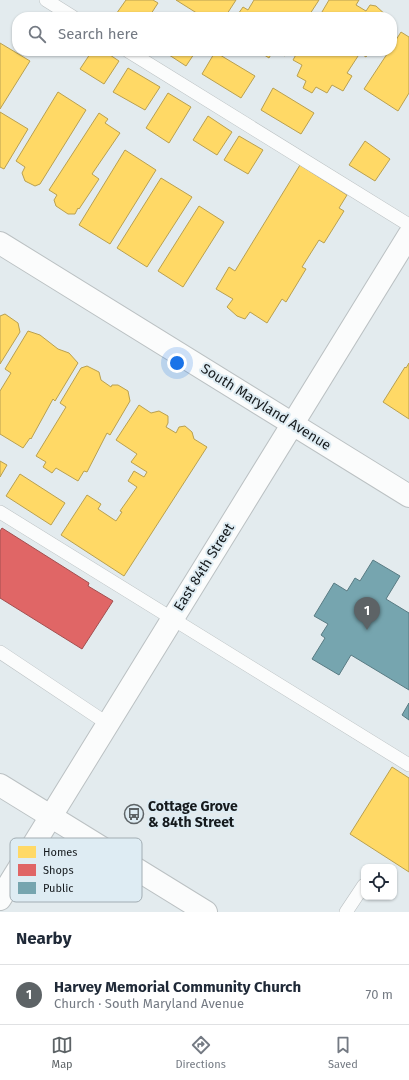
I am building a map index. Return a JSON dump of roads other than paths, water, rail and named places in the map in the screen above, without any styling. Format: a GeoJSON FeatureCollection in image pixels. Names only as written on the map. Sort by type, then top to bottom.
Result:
{"type":"FeatureCollection","features":[{"type":"Feature","properties":{"kind":"street","name":"East 84th Street"},"geometry":{"type":"LineString","coordinates":[[37,838],[409,235]]}},
{"type":"Feature","properties":{"kind":"street","name":"South Maryland Avenue"},"geometry":{"type":"LineString","coordinates":[[0,243],[409,496]]}},
{"type":"Feature","properties":{"kind":"street"},"geometry":{"type":"LineString","coordinates":[[0,785],[87,838]]}},
{"type":"Feature","properties":{"kind":"street"},"geometry":{"type":"LineString","coordinates":[[142,872],[206,912]]}},
{"type":"Feature","properties":{"kind":"street","name":"East 84th Street"},"geometry":{"type":"LineString","coordinates":[[0,899],[10,883]]}},
{"type":"Feature","properties":{"kind":"lane"},"geometry":{"type":"LineString","coordinates":[[46,0],[65,12]]}},
{"type":"Feature","properties":{"kind":"lane"},"geometry":{"type":"LineString","coordinates":[[136,56],[409,225]]}},
{"type":"Feature","properties":{"kind":"lane"},"geometry":{"type":"LineString","coordinates":[[0,512],[409,765]]}},
{"type":"Feature","properties":{"kind":"lane"},"geometry":{"type":"LineString","coordinates":[[0,652],[108,724]]}},
{"type":"Feature","properties":{"kind":"lane"},"geometry":{"type":"LineString","coordinates":[[346,912],[361,890]]}},
{"type":"Feature","properties":{"kind":"place","name":"Harvey Memorial Community Church"},"geometry":{"type":"Point","coordinates":[367,630]}},
{"type":"Feature","properties":{"kind":"place","name":"Cottage Grove & 84th Street"},"geometry":{"type":"Point","coordinates":[134,814]}}]}
